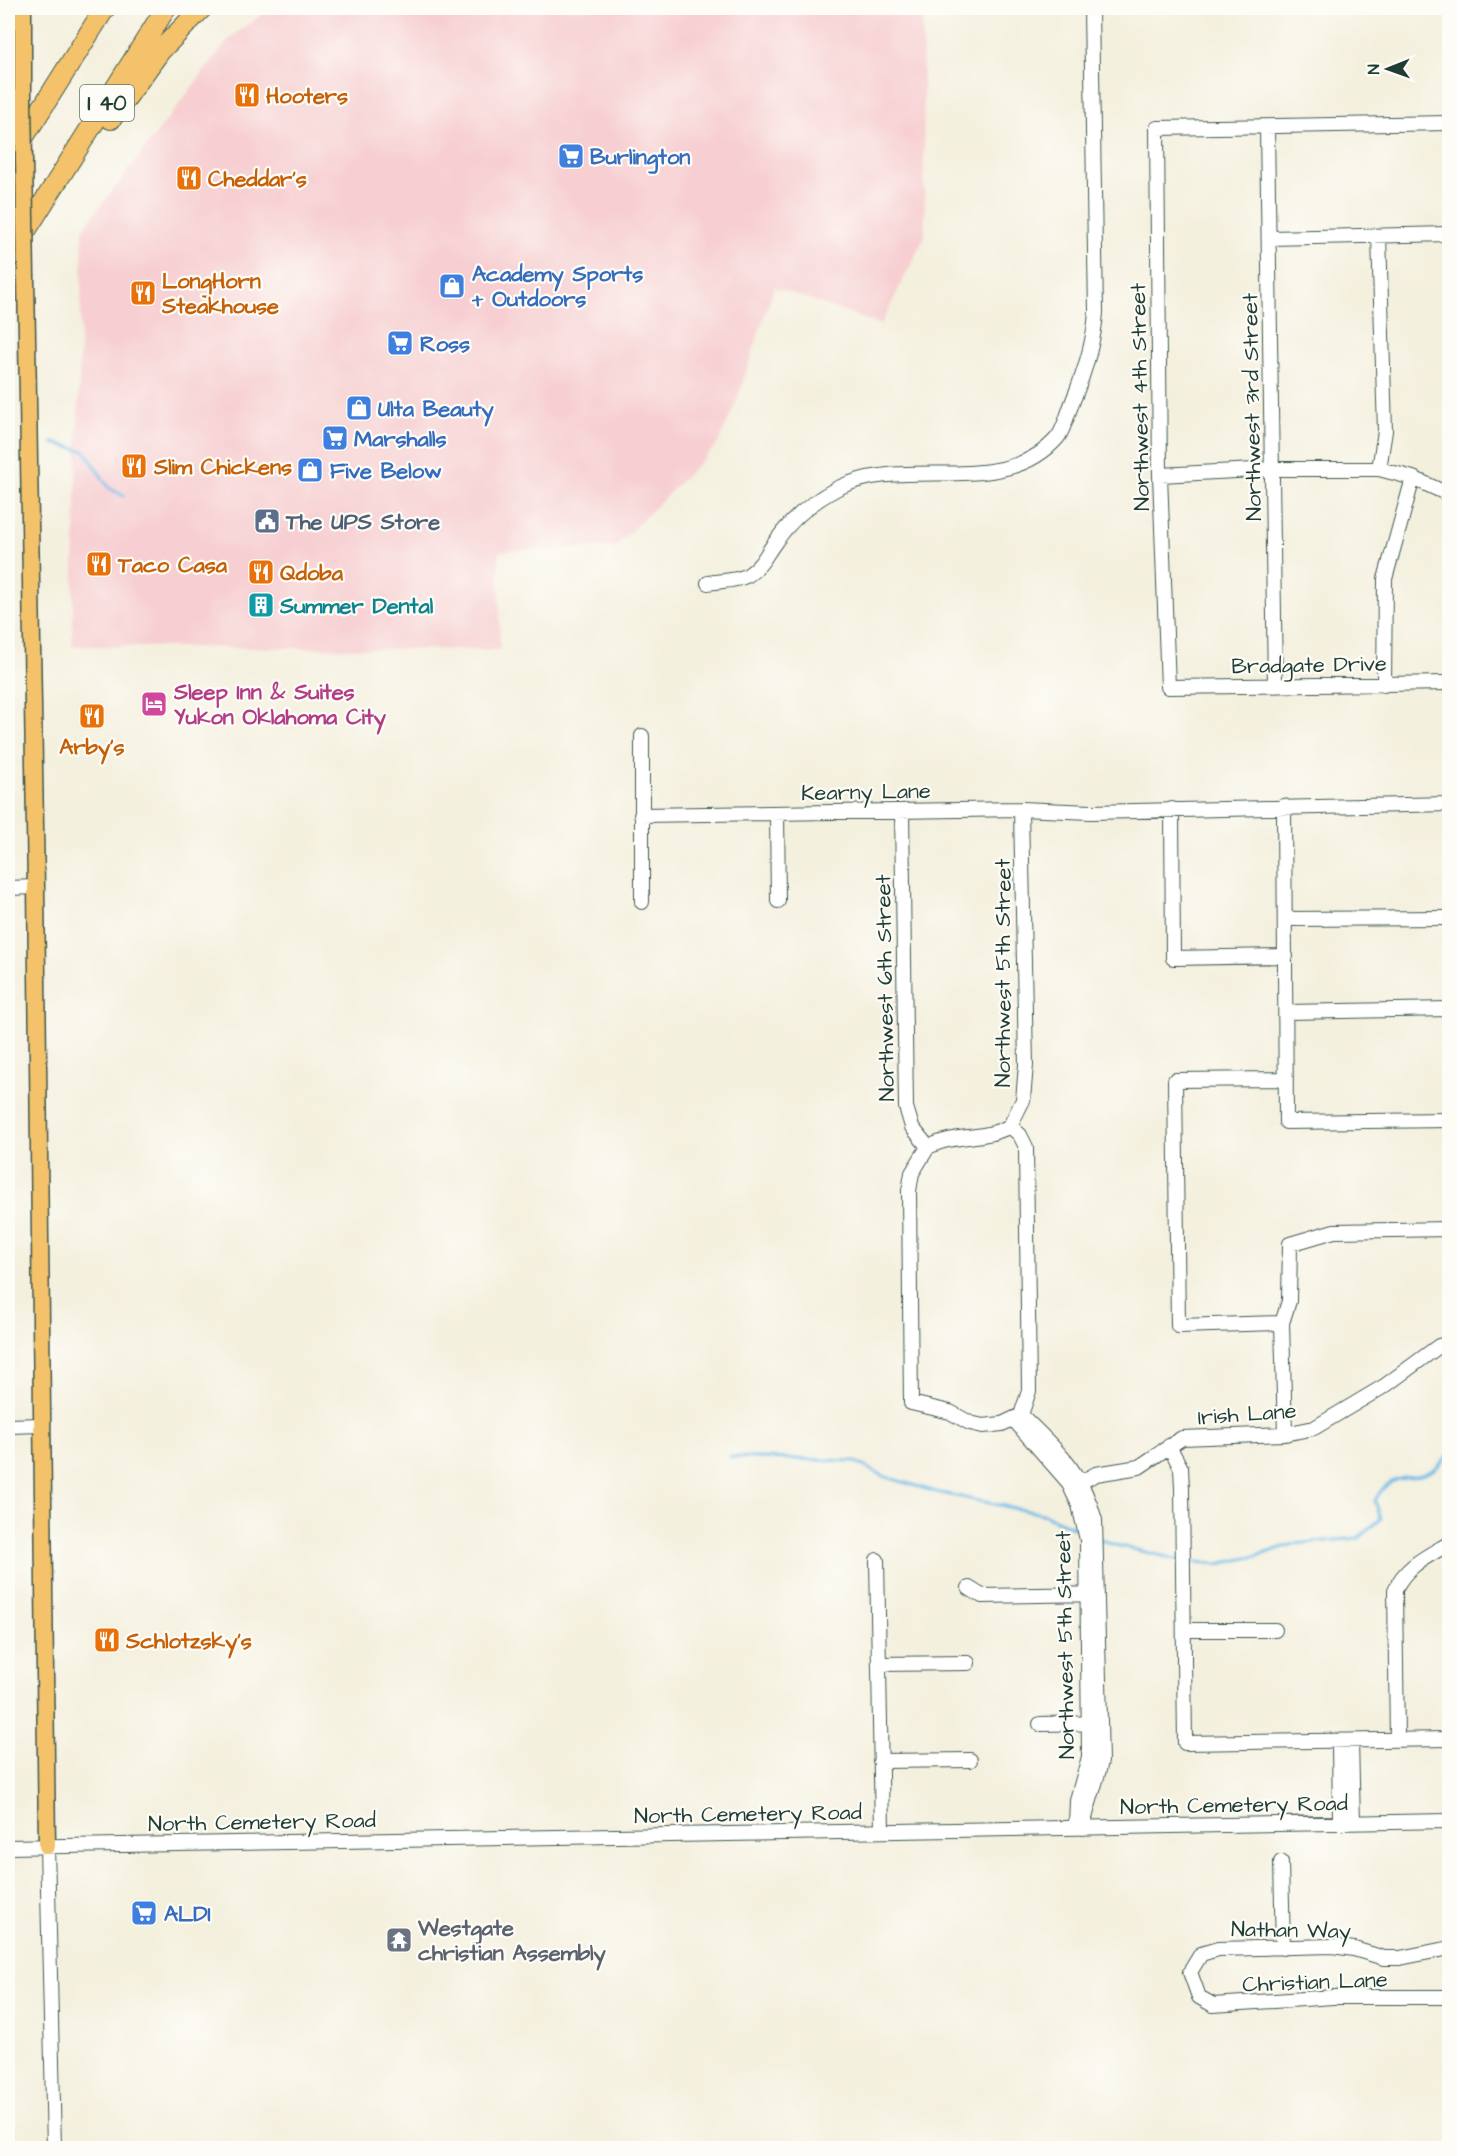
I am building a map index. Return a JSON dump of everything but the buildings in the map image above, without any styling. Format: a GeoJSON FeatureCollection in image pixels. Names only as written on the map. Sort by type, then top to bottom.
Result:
{"type":"FeatureCollection","features":[{"type":"Feature","properties":{"kind":"highway","name":"I 40"},"geometry":{"type":"LineString","coordinates":[[8,162],[105,8]]}},
{"type":"Feature","properties":{"kind":"highway","name":"I 40"},"geometry":{"type":"LineString","coordinates":[[8,259],[48,199],[166,8]]}},
{"type":"Feature","properties":{"kind":"highway"},"geometry":{"type":"LineString","coordinates":[[48,199],[80,162],[160,51],[202,8]]}},
{"type":"Feature","properties":{"kind":"main road"},"geometry":{"type":"LineString","coordinates":[[23,8],[47,1846]]}},
{"type":"Feature","properties":{"kind":"street"},"geometry":{"type":"LineString","coordinates":[[708,583],[746,577],[762,564],[775,541],[795,518],[814,502],[840,487],[871,477],[899,473],[1000,471],[1030,458],[1058,436],[1094,338],[1096,312],[1091,8]]}},
{"type":"Feature","properties":{"kind":"street"},"geometry":{"type":"LineString","coordinates":[[1267,127],[1449,123]]}},
{"type":"Feature","properties":{"kind":"street","name":"Northwest 4th Street"},"geometry":{"type":"LineString","coordinates":[[1168,687],[1160,476],[1157,128],[1267,127]]}},
{"type":"Feature","properties":{"kind":"street","name":"Northwest 3rd Street"},"geometry":{"type":"LineString","coordinates":[[1267,127],[1275,686]]}},
{"type":"Feature","properties":{"kind":"street"},"geometry":{"type":"LineString","coordinates":[[1270,238],[1449,234]]}},
{"type":"Feature","properties":{"kind":"street"},"geometry":{"type":"LineString","coordinates":[[1379,236],[1385,431],[1379,470]]}},
{"type":"Feature","properties":{"kind":"street"},"geometry":{"type":"LineString","coordinates":[[1160,476],[1273,469],[1379,470],[1413,478],[1449,495]]}},
{"type":"Feature","properties":{"kind":"street"},"geometry":{"type":"LineString","coordinates":[[1384,685],[1385,579],[1413,478]]}},
{"type":"Feature","properties":{"kind":"street","name":"Bradgate Drive"},"geometry":{"type":"LineString","coordinates":[[1168,687],[1384,685],[1449,682]]}},
{"type":"Feature","properties":{"kind":"street"},"geometry":{"type":"LineString","coordinates":[[642,736],[642,902]]}},
{"type":"Feature","properties":{"kind":"street","name":"Kearny Lane"},"geometry":{"type":"LineString","coordinates":[[641,815],[1022,809],[1091,812],[1449,804]]}},
{"type":"Feature","properties":{"kind":"street"},"geometry":{"type":"LineString","coordinates":[[1284,806],[1286,1122],[1449,1120]]}},
{"type":"Feature","properties":{"kind":"street","name":"Northwest 5th Street"},"geometry":{"type":"LineString","coordinates":[[1010,1126],[1023,1100],[1026,1065],[1022,809]]}},
{"type":"Feature","properties":{"kind":"street"},"geometry":{"type":"LineString","coordinates":[[1172,809],[1173,958],[1286,957]]}},
{"type":"Feature","properties":{"kind":"street","name":"Northwest 6th Street"},"geometry":{"type":"LineString","coordinates":[[902,811],[906,1107],[912,1127],[928,1147]]}},
{"type":"Feature","properties":{"kind":"street"},"geometry":{"type":"LineString","coordinates":[[777,813],[778,901]]}},
{"type":"Feature","properties":{"kind":"street"},"geometry":{"type":"LineString","coordinates":[[8,888],[36,887]]}},
{"type":"Feature","properties":{"kind":"street"},"geometry":{"type":"LineString","coordinates":[[1285,919],[1449,918]]}},
{"type":"Feature","properties":{"kind":"street"},"geometry":{"type":"LineString","coordinates":[[1287,1012],[1449,1009]]}},
{"type":"Feature","properties":{"kind":"street"},"geometry":{"type":"LineString","coordinates":[[1282,1323],[1178,1326],[1175,1080],[1285,1079]]}},
{"type":"Feature","properties":{"kind":"street"},"geometry":{"type":"LineString","coordinates":[[1010,1126],[1020,1135],[1026,1147],[1029,1391],[1018,1418],[993,1425],[976,1425],[950,1412],[911,1403],[909,1191],[912,1173],[928,1147],[953,1139],[994,1135],[1010,1126]]}},
{"type":"Feature","properties":{"kind":"street"},"geometry":{"type":"LineString","coordinates":[[1285,1434],[1282,1323],[1289,1301],[1290,1244],[1334,1231],[1449,1229]]}},
{"type":"Feature","properties":{"kind":"street","name":"Irish Lane"},"geometry":{"type":"LineString","coordinates":[[1076,1485],[1096,1474],[1139,1467],[1182,1438],[1285,1434],[1314,1428],[1386,1385],[1439,1346],[1449,1343]]}},
{"type":"Feature","properties":{"kind":"street","name":"Northwest 5th Street"},"geometry":{"type":"LineString","coordinates":[[1018,1418],[1052,1461],[1076,1485],[1087,1540],[1093,1594],[1095,1724],[1101,1761],[1097,1783],[1087,1801],[1080,1828]]}},
{"type":"Feature","properties":{"kind":"street"},"geometry":{"type":"LineString","coordinates":[[8,1426],[42,1425]]}},
{"type":"Feature","properties":{"kind":"street"},"geometry":{"type":"LineString","coordinates":[[1169,1446],[1181,1468],[1185,1743],[1449,1739]]}},
{"type":"Feature","properties":{"kind":"street"},"geometry":{"type":"LineString","coordinates":[[1397,1740],[1395,1590],[1413,1565],[1449,1544]]}},
{"type":"Feature","properties":{"kind":"street"},"geometry":{"type":"LineString","coordinates":[[877,1560],[882,1832]]}},
{"type":"Feature","properties":{"kind":"street"},"geometry":{"type":"LineString","coordinates":[[969,1588],[982,1596],[1093,1594]]}},
{"type":"Feature","properties":{"kind":"street"},"geometry":{"type":"LineString","coordinates":[[1184,1630],[1275,1630]]}},
{"type":"Feature","properties":{"kind":"street"},"geometry":{"type":"LineString","coordinates":[[879,1664],[968,1663]]}},
{"type":"Feature","properties":{"kind":"street"},"geometry":{"type":"LineString","coordinates":[[1040,1724],[1095,1724]]}},
{"type":"Feature","properties":{"kind":"street"},"geometry":{"type":"LineString","coordinates":[[1345,1741],[1347,1823]]}},
{"type":"Feature","properties":{"kind":"street"},"geometry":{"type":"LineString","coordinates":[[880,1761],[970,1760]]}},
{"type":"Feature","properties":{"kind":"street","name":"North Cemetery Road"},"geometry":{"type":"LineString","coordinates":[[8,1847],[1449,1821]]}},
{"type":"Feature","properties":{"kind":"street"},"geometry":{"type":"LineString","coordinates":[[47,1846],[54,2148]]}},
{"type":"Feature","properties":{"kind":"street"},"geometry":{"type":"LineString","coordinates":[[1281,1862],[1283,1948]]}},
{"type":"Feature","properties":{"kind":"street","name":"Nathan Way"},"geometry":{"type":"LineString","coordinates":[[1192,1984],[1190,1972],[1194,1961],[1208,1951],[1332,1946],[1354,1948],[1384,1958],[1400,1958],[1449,1948]]}},
{"type":"Feature","properties":{"kind":"street","name":"Christian Lane"},"geometry":{"type":"LineString","coordinates":[[1192,1984],[1198,1997],[1213,2005],[1333,1997],[1449,1997]]}},
{"type":"Feature","properties":{"kind":"shaded area"},"geometry":{"type":"Polygon","coordinates":[[[270,8],[922,8],[925,236],[881,325],[774,287],[736,403],[718,444],[615,547],[499,551],[500,650],[72,646],[83,229],[229,39],[270,8]]]}},
{"type":"Feature","properties":{"kind":"waterway"},"geometry":{"type":"LineString","coordinates":[[53,443],[85,451],[109,488],[124,496]]}},
{"type":"Feature","properties":{"kind":"waterway"},"geometry":{"type":"LineString","coordinates":[[1187,1561],[1218,1564],[1257,1556],[1293,1544],[1358,1538],[1381,1519],[1375,1501],[1388,1484],[1395,1480],[1428,1473],[1450,1453]]}},
{"type":"Feature","properties":{"kind":"waterway"},"geometry":{"type":"LineString","coordinates":[[730,1457],[854,1461],[883,1476],[936,1492],[1043,1514],[1080,1530]]}},
{"type":"Feature","properties":{"kind":"waterway"},"geometry":{"type":"LineString","coordinates":[[1099,1539],[1180,1560]]}},
{"type":"Feature","properties":{"kind":"place","name":"Hooters"},"geometry":{"type":"Point","coordinates":[247,95]}},
{"type":"Feature","properties":{"kind":"place","name":"Burlington"},"geometry":{"type":"Point","coordinates":[571,156]}},
{"type":"Feature","properties":{"kind":"place","name":"Cheddar's"},"geometry":{"type":"Point","coordinates":[189,178]}},
{"type":"Feature","properties":{"kind":"place","name":"Academy Sports + Outdoors"},"geometry":{"type":"Point","coordinates":[452,286]}},
{"type":"Feature","properties":{"kind":"place","name":"LongHorn Steakhouse"},"geometry":{"type":"Point","coordinates":[143,293]}},
{"type":"Feature","properties":{"kind":"place","name":"Ross"},"geometry":{"type":"Point","coordinates":[400,343]}},
{"type":"Feature","properties":{"kind":"place","name":"Ulta Beauty"},"geometry":{"type":"Point","coordinates":[359,408]}},
{"type":"Feature","properties":{"kind":"place","name":"Marshalls"},"geometry":{"type":"Point","coordinates":[335,438]}},
{"type":"Feature","properties":{"kind":"place","name":"Slim Chickens"},"geometry":{"type":"Point","coordinates":[134,466]}},
{"type":"Feature","properties":{"kind":"place","name":"Five Below"},"geometry":{"type":"Point","coordinates":[310,470]}},
{"type":"Feature","properties":{"kind":"place","name":"The UPS Store"},"geometry":{"type":"Point","coordinates":[267,521]}},
{"type":"Feature","properties":{"kind":"place","name":"Taco Casa"},"geometry":{"type":"Point","coordinates":[99,564]}},
{"type":"Feature","properties":{"kind":"place","name":"Qdoba"},"geometry":{"type":"Point","coordinates":[261,572]}},
{"type":"Feature","properties":{"kind":"place","name":"Summer Dental"},"geometry":{"type":"Point","coordinates":[261,605]}},
{"type":"Feature","properties":{"kind":"place","name":"Sleep Inn & Suites Yukon Oklahoma City"},"geometry":{"type":"Point","coordinates":[154,704]}},
{"type":"Feature","properties":{"kind":"place","name":"Arby's"},"geometry":{"type":"Point","coordinates":[92,716]}},
{"type":"Feature","properties":{"kind":"place","name":"Schlotzsky's"},"geometry":{"type":"Point","coordinates":[107,1640]}},
{"type":"Feature","properties":{"kind":"place","name":"ALDI"},"geometry":{"type":"Point","coordinates":[144,1913]}},
{"type":"Feature","properties":{"kind":"place","name":"Westgate christian Assembly"},"geometry":{"type":"Point","coordinates":[399,1940]}}]}
